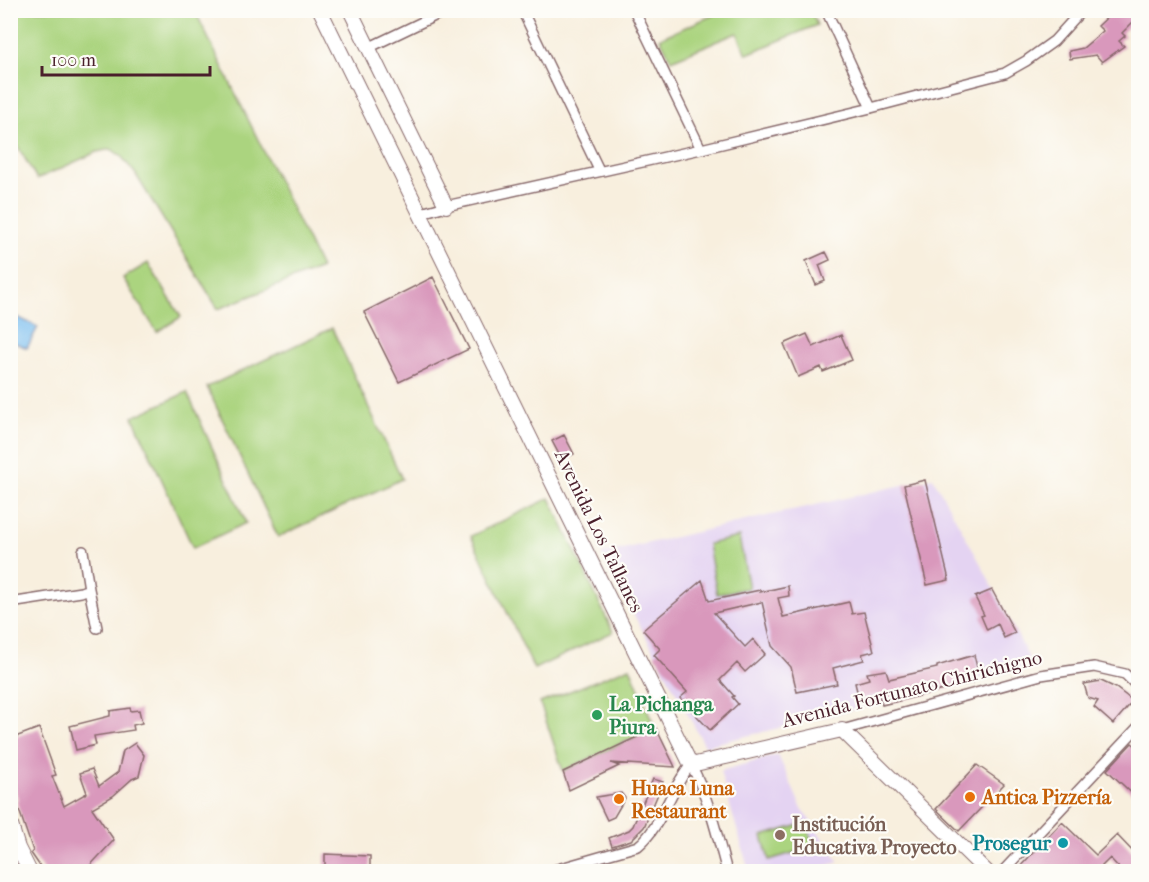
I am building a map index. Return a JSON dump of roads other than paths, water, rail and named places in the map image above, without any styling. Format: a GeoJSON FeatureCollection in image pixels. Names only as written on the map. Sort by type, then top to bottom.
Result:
{"type":"FeatureCollection","features":[{"type":"Feature","properties":{"kind":"main road","name":"Avenida Los Tallanes"},"geometry":{"type":"LineString","coordinates":[[320,10],[422,213],[691,765]]}},
{"type":"Feature","properties":{"kind":"main road"},"geometry":{"type":"LineString","coordinates":[[350,10],[446,206]]}},
{"type":"Feature","properties":{"kind":"main road"},"geometry":{"type":"LineString","coordinates":[[842,730],[987,872]]}},
{"type":"Feature","properties":{"kind":"main road","name":"Avenida Fortunato Chirichigno"},"geometry":{"type":"LineString","coordinates":[[691,765],[842,730]]}},
{"type":"Feature","properties":{"kind":"main road"},"geometry":{"type":"LineString","coordinates":[[10,822],[18,848],[30,872]]}},
{"type":"Feature","properties":{"kind":"street"},"geometry":{"type":"LineString","coordinates":[[368,48],[447,10]]}},
{"type":"Feature","properties":{"kind":"street"},"geometry":{"type":"LineString","coordinates":[[522,10],[599,170]]}},
{"type":"Feature","properties":{"kind":"street"},"geometry":{"type":"LineString","coordinates":[[634,10],[701,149]]}},
{"type":"Feature","properties":{"kind":"street"},"geometry":{"type":"LineString","coordinates":[[826,10],[871,108]]}},
{"type":"Feature","properties":{"kind":"street"},"geometry":{"type":"LineString","coordinates":[[422,213],[599,170],[701,149],[1005,73],[1054,41],[1082,10]]}},
{"type":"Feature","properties":{"kind":"street"},"geometry":{"type":"LineString","coordinates":[[83,551],[97,628]]}},
{"type":"Feature","properties":{"kind":"street"},"geometry":{"type":"LineString","coordinates":[[10,603],[89,589]]}},
{"type":"Feature","properties":{"kind":"street","name":"Avenida Fortunato Chirichigno"},"geometry":{"type":"LineString","coordinates":[[842,730],[1041,675],[1094,667],[1125,674],[1138,687]]}},
{"type":"Feature","properties":{"kind":"street"},"geometry":{"type":"LineString","coordinates":[[1002,872],[1137,728]]}},
{"type":"Feature","properties":{"kind":"street"},"geometry":{"type":"LineString","coordinates":[[547,872],[638,846],[647,839],[679,780],[691,765]]}},
{"type":"Feature","properties":{"kind":"street","name":"Avenida Los Tallanes"},"geometry":{"type":"LineString","coordinates":[[691,765],[708,803],[727,872]]}},
{"type":"Feature","properties":{"kind":"water"},"geometry":{"type":"Polygon","coordinates":[[[11,314],[38,327],[27,348],[11,341],[11,314]]]}},
{"type":"Feature","properties":{"kind":"place","name":"La Pichanga Piura"},"geometry":{"type":"Point","coordinates":[597,715]}},
{"type":"Feature","properties":{"kind":"place","name":"Antica Pizzería"},"geometry":{"type":"Point","coordinates":[970,797]}},
{"type":"Feature","properties":{"kind":"place","name":"Huaca Luna Restaurant"},"geometry":{"type":"Point","coordinates":[619,799]}},
{"type":"Feature","properties":{"kind":"place","name":"Institución Educativa Proyecto"},"geometry":{"type":"Point","coordinates":[780,835]}},
{"type":"Feature","properties":{"kind":"place","name":"Prosegur"},"geometry":{"type":"Point","coordinates":[1063,843]}}]}
